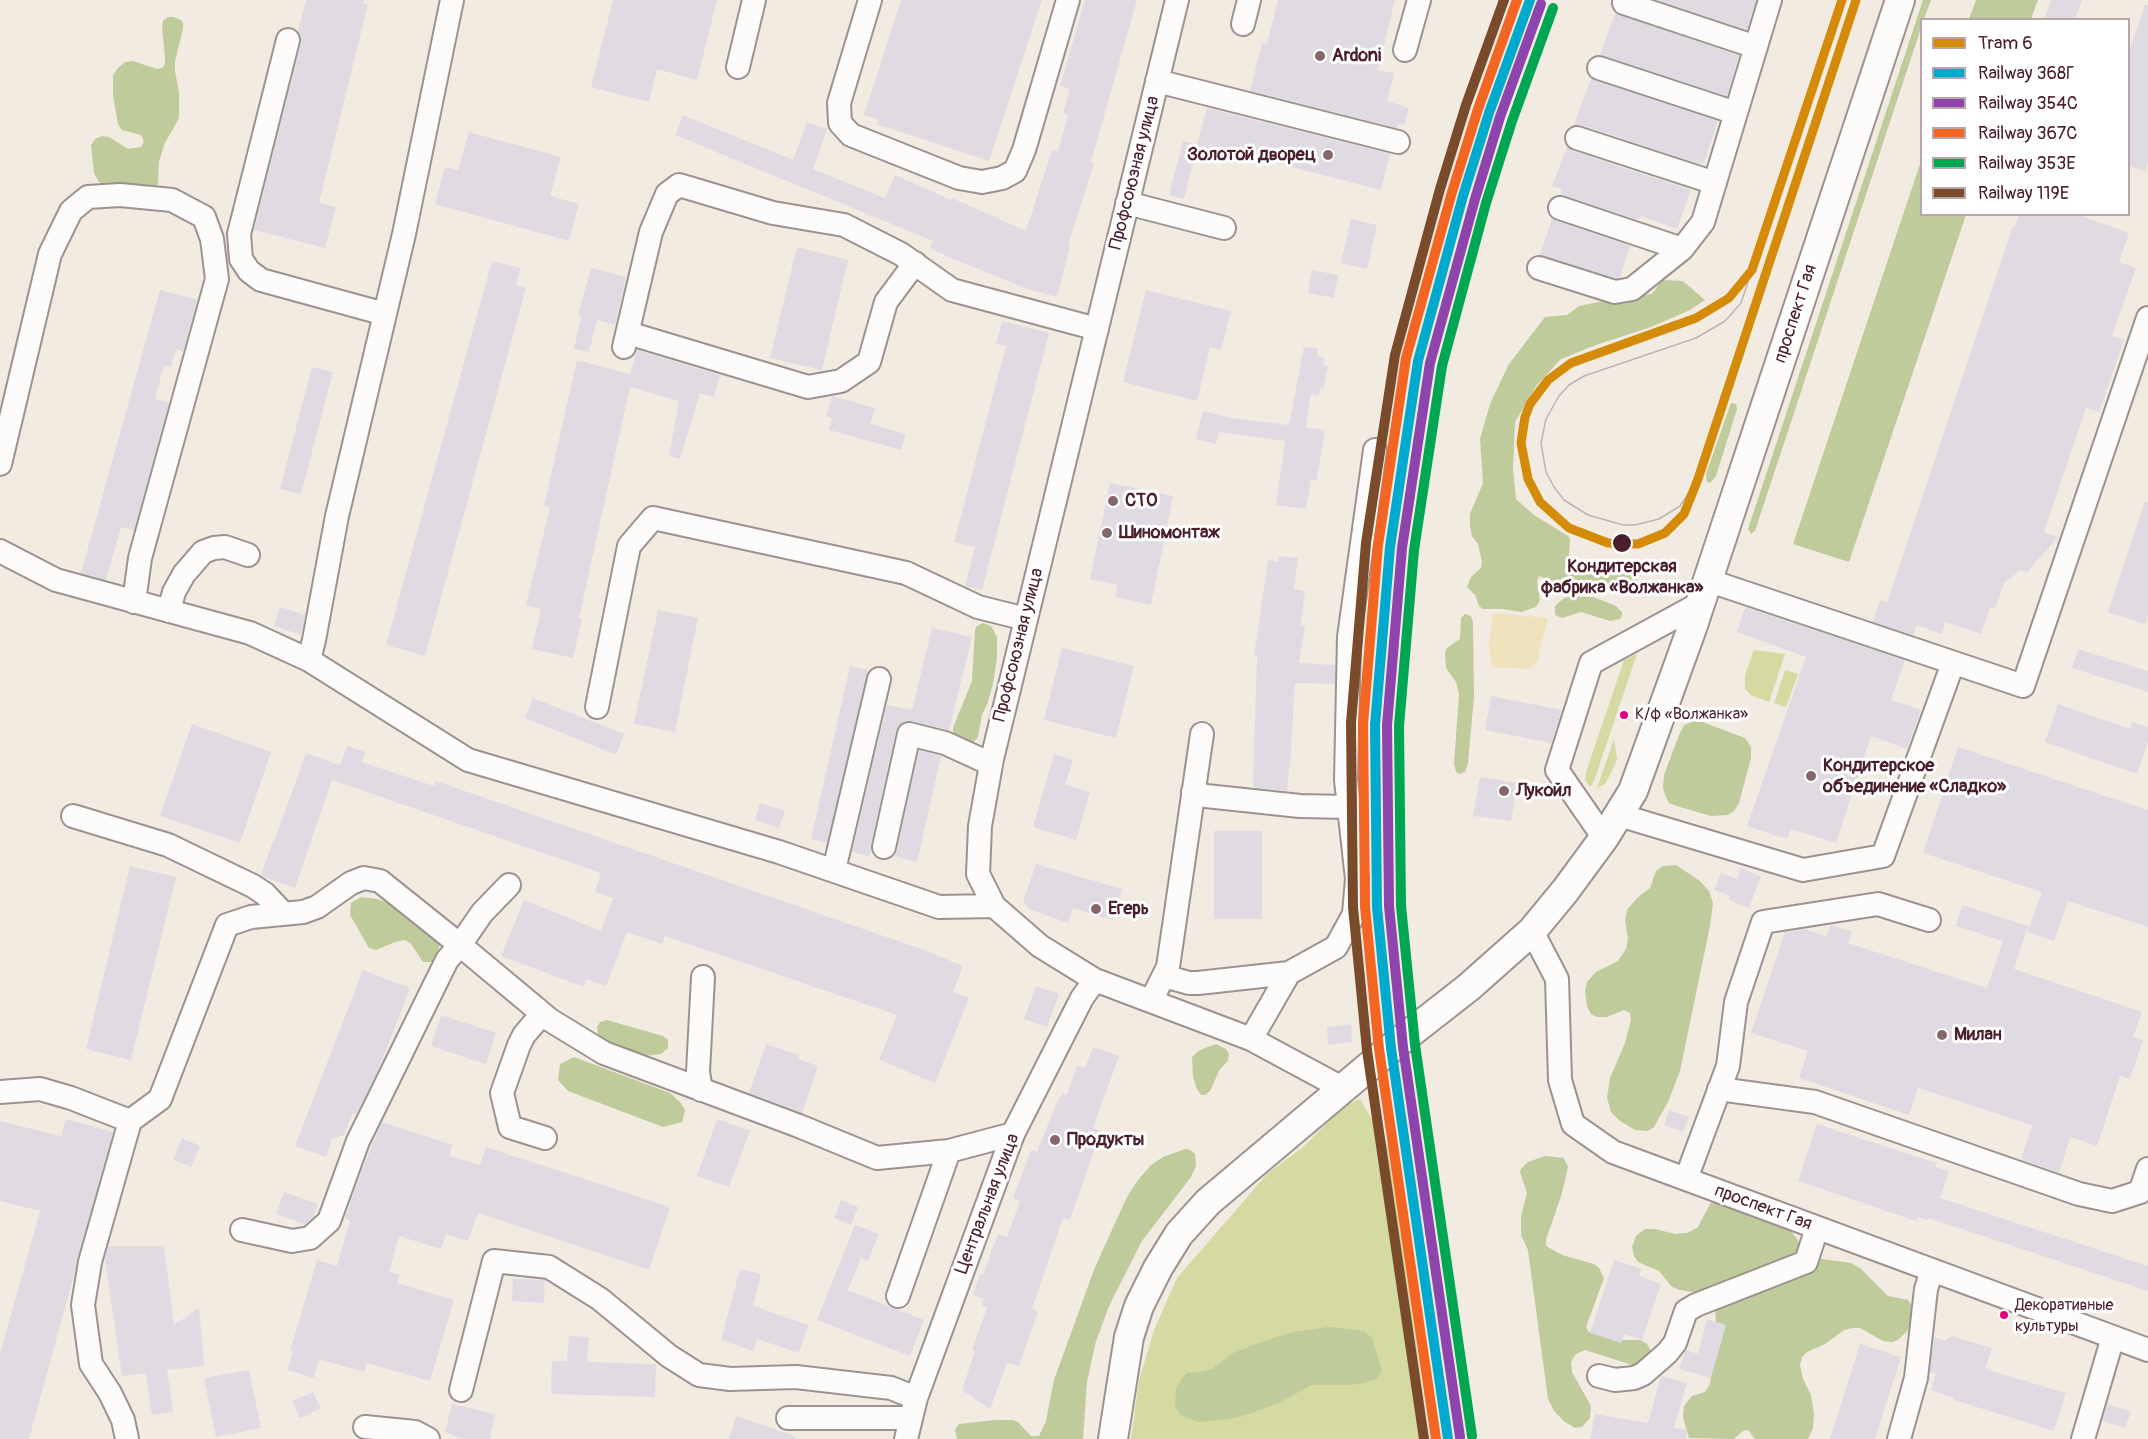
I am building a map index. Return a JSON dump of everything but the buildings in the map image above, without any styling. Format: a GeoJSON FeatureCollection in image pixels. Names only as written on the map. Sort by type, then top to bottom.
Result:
{"type":"FeatureCollection","features":[{"type":"Feature","properties":{"kind":"main road","name":"проспект Гая"},"geometry":{"type":"LineString","coordinates":[[1113,1439],[1130,1337],[1139,1306],[1158,1268],[1179,1234],[1208,1202],[1342,1088],[1469,987],[1532,930],[1565,891],[1612,826],[1633,791],[1700,604],[1900,0]]}},
{"type":"Feature","properties":{"kind":"street"},"geometry":{"type":"LineString","coordinates":[[309,660],[337,516],[404,234],[452,0]]}},
{"type":"Feature","properties":{"kind":"street"},"geometry":{"type":"LineString","coordinates":[[738,67],[754,0]]}},
{"type":"Feature","properties":{"kind":"street"},"geometry":{"type":"LineString","coordinates":[[870,0],[839,103],[840,123],[851,135],[959,178],[982,182],[1002,178],[1015,171],[1024,150],[1068,0]]}},
{"type":"Feature","properties":{"kind":"street","name":"Профсоюзная улица"},"geometry":{"type":"LineString","coordinates":[[1177,0],[991,764],[980,826],[978,874],[994,906],[1040,946],[1095,980],[1251,1039],[1342,1088]]}},
{"type":"Feature","properties":{"kind":"street"},"geometry":{"type":"LineString","coordinates":[[1243,24],[1249,0]]}},
{"type":"Feature","properties":{"kind":"street"},"geometry":{"type":"LineString","coordinates":[[1405,50],[1419,0]]}},
{"type":"Feature","properties":{"kind":"street"},"geometry":{"type":"LineString","coordinates":[[1539,268],[1615,292],[1632,289],[1682,249],[1703,222],[1770,0]]}},
{"type":"Feature","properties":{"kind":"street"},"geometry":{"type":"LineString","coordinates":[[1624,3],[1756,47]]}},
{"type":"Feature","properties":{"kind":"street"},"geometry":{"type":"LineString","coordinates":[[288,40],[239,234],[241,259],[249,271],[261,280],[385,314]]}},
{"type":"Feature","properties":{"kind":"street"},"geometry":{"type":"LineString","coordinates":[[1599,68],[1736,113]]}},
{"type":"Feature","properties":{"kind":"street"},"geometry":{"type":"LineString","coordinates":[[1157,81],[1398,142]]}},
{"type":"Feature","properties":{"kind":"street"},"geometry":{"type":"LineString","coordinates":[[1577,138],[1715,183]]}},
{"type":"Feature","properties":{"kind":"street"},"geometry":{"type":"LineString","coordinates":[[915,263],[886,302],[868,362],[841,381],[808,387],[626,340],[651,232],[667,194],[679,185],[773,213],[844,225],[901,254],[915,263],[952,290],[1096,329]]}},
{"type":"Feature","properties":{"kind":"street"},"geometry":{"type":"LineString","coordinates":[[0,464],[50,254],[70,211],[88,197],[120,195],[172,200],[204,217],[212,239],[217,279],[140,558],[134,602]]}},
{"type":"Feature","properties":{"kind":"street"},"geometry":{"type":"LineString","coordinates":[[1127,203],[1224,228]]}},
{"type":"Feature","properties":{"kind":"street"},"geometry":{"type":"LineString","coordinates":[[1560,208],[1682,249]]}},
{"type":"Feature","properties":{"kind":"street"},"geometry":{"type":"LineString","coordinates":[[1953,663],[1884,856],[1803,870],[1612,826],[1557,770],[1591,663],[1700,604],[1953,663],[2023,686],[2148,318]]}},
{"type":"Feature","properties":{"kind":"street"},"geometry":{"type":"LineString","coordinates":[[1164,976],[1198,984],[1289,973],[1336,946],[1354,914],[1357,879],[1346,780],[1349,637],[1375,450]]}},
{"type":"Feature","properties":{"kind":"street"},"geometry":{"type":"LineString","coordinates":[[597,707],[629,546],[654,518],[906,573],[978,607],[1026,619]]}},
{"type":"Feature","properties":{"kind":"street"},"geometry":{"type":"LineString","coordinates":[[168,611],[174,592],[184,574],[203,552],[225,548],[248,555]]}},
{"type":"Feature","properties":{"kind":"street"},"geometry":{"type":"LineString","coordinates":[[0,551],[56,580],[250,633],[309,660],[468,760],[779,852],[939,907],[994,906]]}},
{"type":"Feature","properties":{"kind":"street"},"geometry":{"type":"LineString","coordinates":[[834,870],[879,678]]}},
{"type":"Feature","properties":{"kind":"street"},"geometry":{"type":"LineString","coordinates":[[884,847],[909,734],[945,743],[991,764]]}},
{"type":"Feature","properties":{"kind":"street"},"geometry":{"type":"LineString","coordinates":[[1151,1001],[1168,967],[1202,735]]}},
{"type":"Feature","properties":{"kind":"street"},"geometry":{"type":"LineString","coordinates":[[1193,792],[1206,796],[1300,806],[1348,807]]}},
{"type":"Feature","properties":{"kind":"street"},"geometry":{"type":"LineString","coordinates":[[73,816],[168,845],[253,886],[265,894],[284,914]]}},
{"type":"Feature","properties":{"kind":"street"},"geometry":{"type":"LineString","coordinates":[[127,1439],[123,1420],[110,1393],[91,1364],[83,1305],[90,1262],[130,1121],[160,1099],[227,926],[251,917],[303,912],[317,907],[351,883],[364,878],[380,880],[543,1014],[604,1053],[877,1158],[949,1150],[1013,1134]]}},
{"type":"Feature","properties":{"kind":"street"},"geometry":{"type":"LineString","coordinates":[[242,1230],[292,1241],[310,1238],[329,1221],[358,1141],[447,960],[482,913],[509,885]]}},
{"type":"Feature","properties":{"kind":"street"},"geometry":{"type":"LineString","coordinates":[[1686,1179],[1728,1066],[1736,1002],[1763,922],[1878,904],[1929,920]]}},
{"type":"Feature","properties":{"kind":"street","name":"проспект Гая"},"geometry":{"type":"LineString","coordinates":[[1532,930],[1557,979],[1560,1080],[1573,1124],[1613,1152],[2148,1350]]}},
{"type":"Feature","properties":{"kind":"street"},"geometry":{"type":"LineString","coordinates":[[1251,1039],[1289,973]]}},
{"type":"Feature","properties":{"kind":"street"},"geometry":{"type":"LineString","coordinates":[[701,1089],[698,1072],[703,977]]}},
{"type":"Feature","properties":{"kind":"street","name":"Центральная улица"},"geometry":{"type":"LineString","coordinates":[[910,1418],[1013,1134],[1082,998],[1095,980]]}},
{"type":"Feature","properties":{"kind":"street"},"geometry":{"type":"LineString","coordinates":[[543,1014],[524,1035],[502,1093],[510,1127],[544,1138]]}},
{"type":"Feature","properties":{"kind":"street"},"geometry":{"type":"LineString","coordinates":[[0,1092],[40,1089],[71,1098],[130,1121]]}},
{"type":"Feature","properties":{"kind":"street"},"geometry":{"type":"LineString","coordinates":[[1719,1089],[1815,1102],[2079,1194],[2112,1201],[2140,1192],[2148,1168]]}},
{"type":"Feature","properties":{"kind":"street"},"geometry":{"type":"LineString","coordinates":[[898,1296],[949,1150]]}},
{"type":"Feature","properties":{"kind":"street"},"geometry":{"type":"LineString","coordinates":[[1599,1376],[1615,1380],[1634,1378],[1643,1374],[1675,1343],[1686,1311],[1695,1305],[1806,1262],[1817,1228]]}},
{"type":"Feature","properties":{"kind":"street"},"geometry":{"type":"LineString","coordinates":[[461,1390],[494,1261],[549,1267],[600,1299],[669,1356],[699,1374],[730,1379],[796,1377],[891,1388],[910,1418]]}},
{"type":"Feature","properties":{"kind":"street"},"geometry":{"type":"LineString","coordinates":[[1899,1439],[1916,1378],[1926,1289],[1932,1270]]}},
{"type":"Feature","properties":{"kind":"street"},"geometry":{"type":"LineString","coordinates":[[2083,1439],[2113,1337]]}},
{"type":"Feature","properties":{"kind":"street"},"geometry":{"type":"LineString","coordinates":[[788,1418],[910,1418]]}},
{"type":"Feature","properties":{"kind":"street"},"geometry":{"type":"LineString","coordinates":[[365,1427],[415,1432],[428,1439]]}},
{"type":"Feature","properties":{"kind":"green space"},"geometry":{"type":"Polygon","coordinates":[[[1923,0],[1931,0],[1924,18],[1920,18],[1920,31],[1755,531],[1751,534],[1748,529],[1923,0]]]}},
{"type":"Feature","properties":{"kind":"green space"},"geometry":{"type":"Polygon","coordinates":[[[1976,0],[2038,0],[2031,18],[1969,18],[1976,0]]]}},
{"type":"Feature","properties":{"kind":"green space"},"geometry":{"type":"Polygon","coordinates":[[[168,17],[181,20],[183,23],[175,61],[179,92],[179,118],[165,143],[159,161],[158,185],[153,188],[110,187],[99,182],[94,173],[91,145],[95,139],[102,136],[109,137],[128,149],[141,147],[144,142],[141,135],[122,130],[118,124],[113,96],[113,75],[125,62],[133,61],[157,69],[162,68],[165,64],[165,57],[162,27],[163,21],[168,17]]]}},
{"type":"Feature","properties":{"kind":"green space"},"geometry":{"type":"Polygon","coordinates":[[[1920,164],[1920,216],[1966,216],[1849,562],[1793,544],[1920,164]]]}},
{"type":"Feature","properties":{"kind":"green space"},"geometry":{"type":"Polygon","coordinates":[[[1662,280],[1683,281],[1705,300],[1690,310],[1651,327],[1561,359],[1537,385],[1515,422],[1513,469],[1516,499],[1534,515],[1568,536],[1570,539],[1569,555],[1572,560],[1587,563],[1610,561],[1626,565],[1636,571],[1637,580],[1618,587],[1569,591],[1559,589],[1547,579],[1539,576],[1537,582],[1540,600],[1536,607],[1521,612],[1483,609],[1467,587],[1471,577],[1481,568],[1482,562],[1478,544],[1472,536],[1470,514],[1483,483],[1480,439],[1490,404],[1509,364],[1545,317],[1567,315],[1579,306],[1652,294],[1662,280]]]}},
{"type":"Feature","properties":{"kind":"green space"},"geometry":{"type":"Polygon","coordinates":[[[1731,403],[1736,404],[1737,409],[1716,476],[1710,483],[1707,482],[1706,474],[1731,403]]]}},
{"type":"Feature","properties":{"kind":"green space"},"geometry":{"type":"Polygon","coordinates":[[[1593,597],[1616,606],[1622,615],[1620,619],[1610,621],[1581,612],[1562,618],[1555,615],[1555,606],[1564,598],[1593,597]]]}},
{"type":"Feature","properties":{"kind":"green space"},"geometry":{"type":"Polygon","coordinates":[[[1465,614],[1471,616],[1473,622],[1474,697],[1468,763],[1465,772],[1460,774],[1456,772],[1454,764],[1459,694],[1456,682],[1446,668],[1445,653],[1447,648],[1460,639],[1461,618],[1465,614]]]}},
{"type":"Feature","properties":{"kind":"green space"},"geometry":{"type":"Polygon","coordinates":[[[983,623],[991,626],[997,637],[997,658],[993,684],[982,715],[978,737],[971,745],[953,735],[953,728],[972,681],[975,630],[983,623]]]}},
{"type":"Feature","properties":{"kind":"green space"},"geometry":{"type":"Polygon","coordinates":[[[1754,650],[1785,654],[1769,702],[1751,695],[1745,689],[1745,675],[1754,650]]]}},
{"type":"Feature","properties":{"kind":"green space"},"geometry":{"type":"Polygon","coordinates":[[[1637,654],[1594,781],[1589,786],[1585,780],[1586,772],[1624,660],[1637,654]]]}},
{"type":"Feature","properties":{"kind":"green space"},"geometry":{"type":"Polygon","coordinates":[[[1785,670],[1798,674],[1786,707],[1774,703],[1785,670]]]}},
{"type":"Feature","properties":{"kind":"green space"},"geometry":{"type":"Polygon","coordinates":[[[1697,720],[1745,738],[1751,747],[1751,758],[1739,803],[1728,815],[1711,816],[1680,807],[1669,803],[1665,795],[1664,775],[1679,735],[1684,725],[1697,720]]]}},
{"type":"Feature","properties":{"kind":"green space"},"geometry":{"type":"Polygon","coordinates":[[[1614,739],[1617,759],[1605,784],[1597,788],[1614,739]]]}},
{"type":"Feature","properties":{"kind":"green space"},"geometry":{"type":"Polygon","coordinates":[[[1676,865],[1700,881],[1709,891],[1713,903],[1710,926],[1680,1071],[1668,1102],[1654,1127],[1648,1131],[1635,1130],[1611,1112],[1607,1098],[1610,1078],[1625,1043],[1631,1020],[1630,1013],[1624,1010],[1607,1017],[1597,1017],[1591,1014],[1587,1006],[1585,991],[1587,982],[1596,972],[1618,961],[1626,949],[1627,910],[1650,888],[1656,871],[1663,866],[1676,865]]]}},
{"type":"Feature","properties":{"kind":"green space"},"geometry":{"type":"Polygon","coordinates":[[[361,897],[377,899],[393,905],[440,942],[434,962],[423,962],[411,944],[405,940],[376,950],[369,948],[350,915],[351,903],[361,897]]]}},
{"type":"Feature","properties":{"kind":"green space"},"geometry":{"type":"Polygon","coordinates":[[[607,1020],[663,1036],[668,1040],[668,1048],[661,1054],[645,1056],[603,1040],[598,1036],[597,1027],[600,1022],[607,1020]]]}},
{"type":"Feature","properties":{"kind":"green space"},"geometry":{"type":"Polygon","coordinates":[[[1216,1044],[1226,1049],[1229,1054],[1228,1061],[1220,1069],[1210,1091],[1201,1095],[1193,1077],[1192,1057],[1200,1050],[1216,1044]]]}},
{"type":"Feature","properties":{"kind":"green space"},"geometry":{"type":"Polygon","coordinates":[[[574,1057],[670,1093],[685,1110],[682,1122],[663,1127],[568,1091],[558,1080],[560,1064],[574,1057]]]}},
{"type":"Feature","properties":{"kind":"green space"},"geometry":{"type":"Polygon","coordinates":[[[1360,1099],[1391,1151],[1429,1439],[1131,1439],[1139,1380],[1154,1330],[1177,1278],[1268,1173],[1303,1147],[1343,1107],[1360,1099]]]}},
{"type":"Feature","properties":{"kind":"green space"},"geometry":{"type":"Polygon","coordinates":[[[1185,1149],[1195,1154],[1196,1166],[1191,1177],[1142,1241],[1110,1304],[1096,1341],[1087,1382],[1083,1439],[957,1439],[955,1430],[959,1424],[996,1420],[1018,1422],[1031,1436],[1039,1436],[1046,1421],[1054,1380],[1095,1267],[1127,1197],[1151,1165],[1163,1157],[1185,1149]]]}},
{"type":"Feature","properties":{"kind":"green space"},"geometry":{"type":"Polygon","coordinates":[[[1545,1156],[1564,1158],[1568,1167],[1546,1246],[1562,1255],[1594,1264],[1604,1278],[1586,1327],[1589,1332],[1618,1340],[1640,1340],[1647,1344],[1651,1351],[1650,1359],[1645,1365],[1632,1365],[1585,1350],[1576,1354],[1571,1362],[1572,1372],[1591,1406],[1590,1418],[1582,1427],[1575,1428],[1554,1411],[1548,1399],[1528,1250],[1521,1235],[1521,1216],[1527,1193],[1520,1172],[1528,1162],[1545,1156]]]}},
{"type":"Feature","properties":{"kind":"green space"},"geometry":{"type":"Polygon","coordinates":[[[1717,1200],[1775,1221],[1791,1231],[1802,1249],[1815,1258],[1851,1263],[1861,1269],[1888,1296],[1908,1300],[1912,1306],[1911,1322],[1907,1331],[1898,1340],[1883,1341],[1860,1328],[1853,1328],[1844,1330],[1802,1357],[1800,1365],[1803,1379],[1811,1395],[1814,1413],[1813,1428],[1808,1439],[1755,1439],[1748,1430],[1743,1431],[1734,1439],[1689,1438],[1683,1417],[1684,1406],[1692,1396],[1705,1392],[1710,1384],[1716,1329],[1715,1305],[1698,1293],[1672,1287],[1659,1271],[1638,1262],[1632,1247],[1636,1236],[1645,1229],[1675,1234],[1687,1233],[1698,1227],[1710,1204],[1717,1200]]]}},
{"type":"Feature","properties":{"kind":"green space"},"geometry":{"type":"Polygon","coordinates":[[[1329,1327],[1364,1331],[1372,1338],[1382,1370],[1376,1379],[1349,1385],[1312,1385],[1278,1403],[1243,1416],[1221,1420],[1198,1422],[1181,1415],[1175,1407],[1176,1389],[1187,1373],[1213,1368],[1233,1353],[1261,1342],[1293,1332],[1329,1327]]]}},
{"type":"Feature","properties":{"kind":"sand"},"geometry":{"type":"Polygon","coordinates":[[[1493,613],[1548,618],[1534,666],[1528,669],[1492,667],[1489,645],[1493,613]]]}},
{"type":"Feature","properties":{"kind":"tram line","name":"6"},"geometry":{"type":"LineString","coordinates":[[1842,0],[1752,270],[1729,298],[1696,318],[1571,363],[1548,380],[1530,404],[1525,417],[1521,443],[1528,479],[1540,502],[1569,528],[1608,543],[1638,544],[1665,533],[1684,514],[1698,479],[1856,0]]}},
{"type":"Feature","properties":{"kind":"tram line"},"geometry":{"type":"LineString","coordinates":[[1698,479],[1680,506],[1659,519],[1635,525],[1623,525],[1588,515],[1564,500],[1546,472],[1541,443],[1546,419],[1559,396],[1569,385],[1584,376],[1696,338],[1725,321],[1741,303],[1752,270]]}},
{"type":"Feature","properties":{"kind":"rail line","name":"119Е"},"geometry":{"type":"LineString","coordinates":[[1424,1439],[1367,1050],[1353,907],[1351,723],[1366,543],[1395,355],[1440,189],[1466,105],[1504,0]]}},
{"type":"Feature","properties":{"kind":"rail line","name":"367С"},"geometry":{"type":"LineString","coordinates":[[1436,1439],[1379,1049],[1365,907],[1363,724],[1378,545],[1406,358],[1452,192],[1478,109],[1517,0]]}},
{"type":"Feature","properties":{"kind":"rail line","name":"368Г"},"geometry":{"type":"LineString","coordinates":[[1448,1439],[1391,1048],[1377,907],[1375,725],[1390,547],[1418,361],[1463,196],[1489,113],[1530,0]]}},
{"type":"Feature","properties":{"kind":"rail line","name":"354С"},"geometry":{"type":"LineString","coordinates":[[1460,1437],[1403,1047],[1389,906],[1387,725],[1402,548],[1430,363],[1500,117],[1541,4]]}},
{"type":"Feature","properties":{"kind":"rail line","name":"353Е"},"geometry":{"type":"LineString","coordinates":[[1472,1436],[1415,1045],[1401,906],[1399,726],[1414,550],[1442,366],[1486,203],[1512,121],[1553,8]]}},
{"type":"Feature","properties":{"kind":"place","name":"Ardoni"},"geometry":{"type":"Point","coordinates":[1320,56]}},
{"type":"Feature","properties":{"kind":"place","name":"Золотой дворец"},"geometry":{"type":"Point","coordinates":[1328,155]}},
{"type":"Feature","properties":{"kind":"place","name":"СТО"},"geometry":{"type":"Point","coordinates":[1113,501]}},
{"type":"Feature","properties":{"kind":"place","name":"Шиномонтаж"},"geometry":{"type":"Point","coordinates":[1107,533]}},
{"type":"Feature","properties":{"kind":"place","name":"Кондитерская фабрика «Волжанка»"},"geometry":{"type":"Point","coordinates":[1622,543]}},
{"type":"Feature","properties":{"kind":"place","name":"К/ф «Волжанка»"},"geometry":{"type":"Point","coordinates":[1624,715]}},
{"type":"Feature","properties":{"kind":"place","name":"Кондитерское объединение «Сладко»"},"geometry":{"type":"Point","coordinates":[1811,776]}},
{"type":"Feature","properties":{"kind":"place","name":"Лукойл"},"geometry":{"type":"Point","coordinates":[1504,791]}},
{"type":"Feature","properties":{"kind":"place","name":"Егерь"},"geometry":{"type":"Point","coordinates":[1096,909]}},
{"type":"Feature","properties":{"kind":"place","name":"Милан"},"geometry":{"type":"Point","coordinates":[1942,1035]}},
{"type":"Feature","properties":{"kind":"place","name":"Продукты"},"geometry":{"type":"Point","coordinates":[1055,1140]}},
{"type":"Feature","properties":{"kind":"place","name":"Декоративные культуры"},"geometry":{"type":"Point","coordinates":[2004,1315]}}]}
